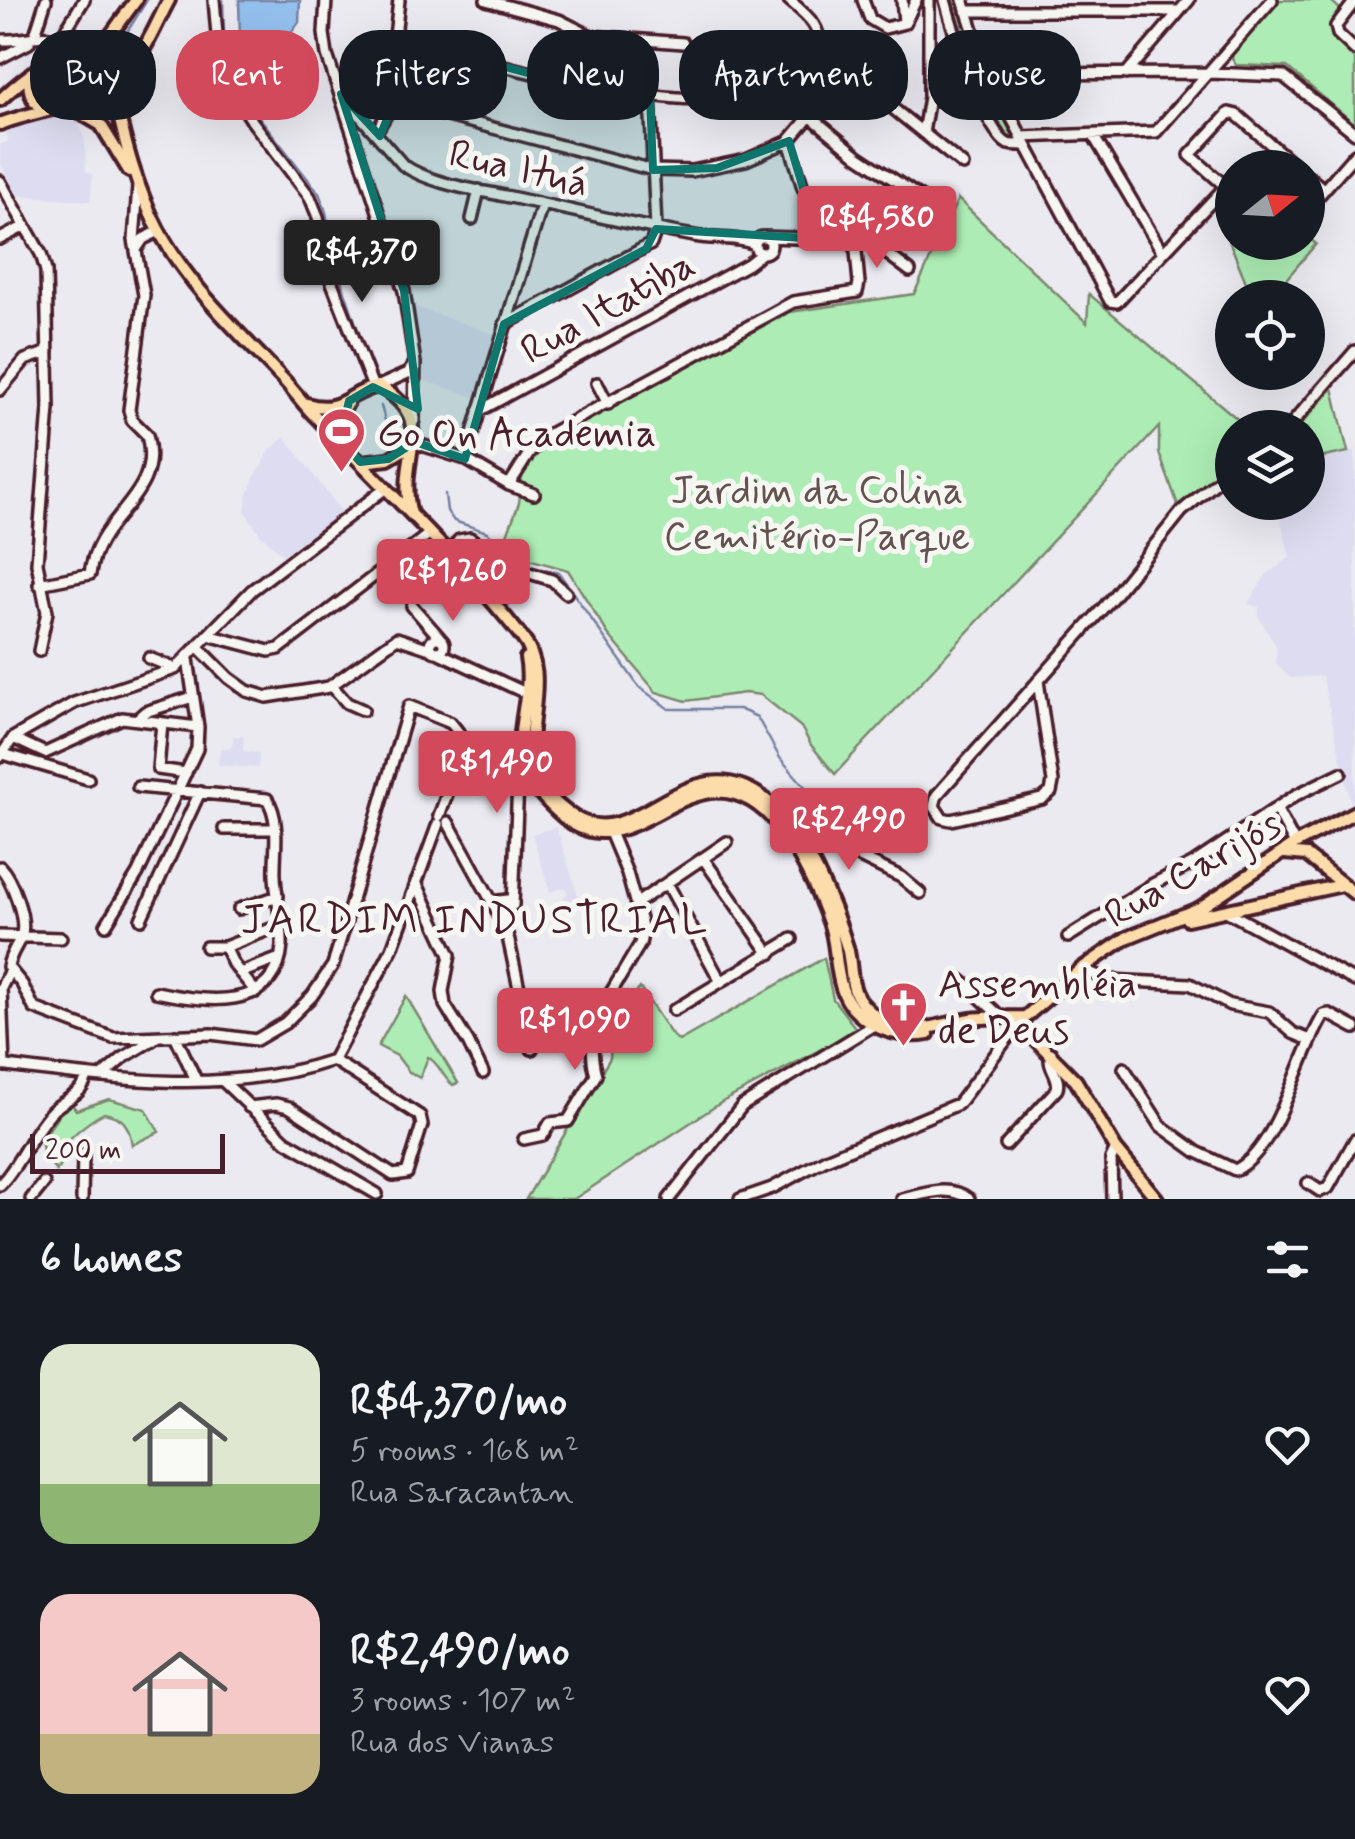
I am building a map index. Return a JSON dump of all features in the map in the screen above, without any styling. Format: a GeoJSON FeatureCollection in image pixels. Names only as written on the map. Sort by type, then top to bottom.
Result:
{"type":"FeatureCollection","features":[{"type":"Feature","properties":{"kind":"main road"},"geometry":{"type":"LineString","coordinates":[[114,30],[136,0]]}},
{"type":"Feature","properties":{"kind":"main road"},"geometry":{"type":"LineString","coordinates":[[152,30],[169,0]]}},
{"type":"Feature","properties":{"kind":"main road"},"geometry":{"type":"LineString","coordinates":[[0,100],[30,73]]}},
{"type":"Feature","properties":{"kind":"main road"},"geometry":{"type":"LineString","coordinates":[[0,124],[30,114]]}},
{"type":"Feature","properties":{"kind":"main road"},"geometry":{"type":"LineString","coordinates":[[91,120],[101,126],[137,185],[154,233],[200,294],[518,632],[531,695],[521,737],[528,767],[537,789],[569,823],[595,834],[706,791],[725,792],[766,811],[786,835],[830,924],[843,991],[856,1010],[874,1025],[921,1036],[1022,1020]]}},
{"type":"Feature","properties":{"kind":"main road"},"geometry":{"type":"LineString","coordinates":[[119,120],[137,185]]}},
{"type":"Feature","properties":{"kind":"main road"},"geometry":{"type":"LineString","coordinates":[[303,403],[322,408],[349,401],[376,387],[401,400],[414,421],[406,490],[411,515]]}},
{"type":"Feature","properties":{"kind":"main road"},"geometry":{"type":"LineString","coordinates":[[340,439],[340,416],[349,401]]}},
{"type":"Feature","properties":{"kind":"main road"},"geometry":{"type":"LineString","coordinates":[[360,462],[388,459],[411,444]]}},
{"type":"Feature","properties":{"kind":"main road"},"geometry":{"type":"LineString","coordinates":[[608,829],[688,788],[729,782],[754,792],[770,803],[791,828],[819,879],[844,938],[855,992],[873,1014],[891,1029],[1001,1017],[1022,1020],[1076,1080],[1116,1148],[1156,1199]]}},
{"type":"Feature","properties":{"kind":"main road","name":"Rua Carijós"},"geometry":{"type":"LineString","coordinates":[[1022,1020],[1081,969],[1135,933],[1168,922],[1227,891],[1295,844],[1355,812]]}},
{"type":"Feature","properties":{"kind":"main road"},"geometry":{"type":"LineString","coordinates":[[1306,855],[1306,845],[1313,834]]}},
{"type":"Feature","properties":{"kind":"main road"},"geometry":{"type":"LineString","coordinates":[[1281,854],[1306,855],[1355,894]]}},
{"type":"Feature","properties":{"kind":"main road"},"geometry":{"type":"LineString","coordinates":[[1168,922],[1342,884]]}},
{"type":"Feature","properties":{"kind":"main road"},"geometry":{"type":"LineString","coordinates":[[1227,891],[1231,910]]}},
{"type":"Feature","properties":{"kind":"street"},"geometry":{"type":"LineString","coordinates":[[37,30],[46,0]]}},
{"type":"Feature","properties":{"kind":"street"},"geometry":{"type":"LineString","coordinates":[[66,30],[84,0]]}},
{"type":"Feature","properties":{"kind":"street"},"geometry":{"type":"LineString","coordinates":[[214,0],[219,64],[252,121],[310,198],[318,217],[329,275],[376,387],[408,374],[415,363]]}},
{"type":"Feature","properties":{"kind":"street"},"geometry":{"type":"LineString","coordinates":[[326,0],[325,44],[339,88]]}},
{"type":"Feature","properties":{"kind":"street"},"geometry":{"type":"LineString","coordinates":[[396,30],[400,0]]}},
{"type":"Feature","properties":{"kind":"street"},"geometry":{"type":"LineString","coordinates":[[486,0],[560,20],[592,36],[679,43]]}},
{"type":"Feature","properties":{"kind":"street"},"geometry":{"type":"LineString","coordinates":[[790,0],[819,30]]}},
{"type":"Feature","properties":{"kind":"street"},"geometry":{"type":"LineString","coordinates":[[863,0],[874,23],[885,28],[900,25],[916,0]]}},
{"type":"Feature","properties":{"kind":"street"},"geometry":{"type":"LineString","coordinates":[[900,25],[902,0]]}},
{"type":"Feature","properties":{"kind":"street"},"geometry":{"type":"LineString","coordinates":[[924,133],[929,97],[929,0]]}},
{"type":"Feature","properties":{"kind":"street"},"geometry":{"type":"LineString","coordinates":[[945,0],[972,82],[999,135],[1008,144],[1156,132],[1272,0]]}},
{"type":"Feature","properties":{"kind":"street"},"geometry":{"type":"LineString","coordinates":[[1099,10],[1107,0]]}},
{"type":"Feature","properties":{"kind":"street"},"geometry":{"type":"LineString","coordinates":[[1126,74],[1189,0]]}},
{"type":"Feature","properties":{"kind":"street"},"geometry":{"type":"LineString","coordinates":[[1355,1],[1336,26],[1338,34],[1355,50]]}},
{"type":"Feature","properties":{"kind":"street"},"geometry":{"type":"LineString","coordinates":[[973,30],[964,5],[1179,11]]}},
{"type":"Feature","properties":{"kind":"street"},"geometry":{"type":"LineString","coordinates":[[0,58],[0,41],[30,37]]}},
{"type":"Feature","properties":{"kind":"street"},"geometry":{"type":"LineString","coordinates":[[0,58],[30,43]]}},
{"type":"Feature","properties":{"kind":"street"},"geometry":{"type":"LineString","coordinates":[[1081,74],[1283,76],[1355,133]]}},
{"type":"Feature","properties":{"kind":"street"},"geometry":{"type":"LineString","coordinates":[[1215,177],[1191,157],[1191,152],[1228,113],[1237,114],[1278,150]]}},
{"type":"Feature","properties":{"kind":"street"},"geometry":{"type":"LineString","coordinates":[[462,120],[652,170],[717,168],[746,160],[789,141],[807,117],[813,117],[858,156],[923,199]]}},
{"type":"Feature","properties":{"kind":"street"},"geometry":{"type":"LineString","coordinates":[[349,120],[404,292],[415,363],[414,421]]}},
{"type":"Feature","properties":{"kind":"street","name":"Rua Ituá"},"geometry":{"type":"LineString","coordinates":[[365,120],[403,165],[414,172],[479,190],[702,238],[738,238],[762,244],[792,239],[867,240]]}},
{"type":"Feature","properties":{"kind":"street"},"geometry":{"type":"LineString","coordinates":[[376,132],[383,120]]}},
{"type":"Feature","properties":{"kind":"street"},"geometry":{"type":"LineString","coordinates":[[505,324],[646,249],[656,229],[651,120]]}},
{"type":"Feature","properties":{"kind":"street"},"geometry":{"type":"LineString","coordinates":[[908,120],[963,165]]}},
{"type":"Feature","properties":{"kind":"street"},"geometry":{"type":"LineString","coordinates":[[1011,120],[1107,298],[1118,302],[1215,203]]}},
{"type":"Feature","properties":{"kind":"street"},"geometry":{"type":"LineString","coordinates":[[1093,135],[1163,253]]}},
{"type":"Feature","properties":{"kind":"street"},"geometry":{"type":"LineString","coordinates":[[789,141],[804,188],[845,225],[910,272]]}},
{"type":"Feature","properties":{"kind":"street"},"geometry":{"type":"LineString","coordinates":[[1325,189],[1355,154]]}},
{"type":"Feature","properties":{"kind":"street"},"geometry":{"type":"LineString","coordinates":[[0,181],[46,271],[49,408],[37,546],[47,612],[39,651]]}},
{"type":"Feature","properties":{"kind":"street"},"geometry":{"type":"LineString","coordinates":[[41,590],[90,574],[96,545],[130,503],[150,468],[148,435],[132,420],[129,410],[144,295],[136,251],[137,185]]}},
{"type":"Feature","properties":{"kind":"street"},"geometry":{"type":"LineString","coordinates":[[472,219],[479,190]]}},
{"type":"Feature","properties":{"kind":"street"},"geometry":{"type":"LineString","coordinates":[[465,459],[542,205]]}},
{"type":"Feature","properties":{"kind":"street"},"geometry":{"type":"LineString","coordinates":[[148,210],[139,212],[135,218],[138,230],[154,233]]}},
{"type":"Feature","properties":{"kind":"street"},"geometry":{"type":"LineString","coordinates":[[836,240],[845,225]]}},
{"type":"Feature","properties":{"kind":"street"},"geometry":{"type":"LineString","coordinates":[[0,239],[23,227]]}},
{"type":"Feature","properties":{"kind":"street"},"geometry":{"type":"LineString","coordinates":[[136,251],[140,242],[154,233]]}},
{"type":"Feature","properties":{"kind":"street"},"geometry":{"type":"LineString","coordinates":[[509,485],[543,439],[793,302],[856,292],[860,284],[855,241]]}},
{"type":"Feature","properties":{"kind":"street","name":"Rua Itatiba"},"geometry":{"type":"LineString","coordinates":[[479,412],[748,264],[762,244]]}},
{"type":"Feature","properties":{"kind":"street"},"geometry":{"type":"LineString","coordinates":[[790,288],[793,302]]}},
{"type":"Feature","properties":{"kind":"street"},"geometry":{"type":"LineString","coordinates":[[0,390],[25,360],[48,352]]}},
{"type":"Feature","properties":{"kind":"street"},"geometry":{"type":"LineString","coordinates":[[1304,410],[1354,354]]}},
{"type":"Feature","properties":{"kind":"street"},"geometry":{"type":"LineString","coordinates":[[597,383],[608,404]]}},
{"type":"Feature","properties":{"kind":"street"},"geometry":{"type":"LineString","coordinates":[[411,444],[465,459],[509,485],[534,494]]}},
{"type":"Feature","properties":{"kind":"street"},"geometry":{"type":"LineString","coordinates":[[1038,681],[1053,782],[1048,796],[969,816],[942,818],[934,806],[938,795],[1193,500],[1215,483]]}},
{"type":"Feature","properties":{"kind":"street"},"geometry":{"type":"LineString","coordinates":[[5,749],[90,696],[175,668],[252,590],[386,488]]}},
{"type":"Feature","properties":{"kind":"street"},"geometry":{"type":"LineString","coordinates":[[208,635],[270,651],[279,649],[429,534]]}},
{"type":"Feature","properties":{"kind":"street"},"geometry":{"type":"LineString","coordinates":[[448,554],[459,540],[470,538],[507,566],[552,580],[566,593]]}},
{"type":"Feature","properties":{"kind":"street"},"geometry":{"type":"LineString","coordinates":[[1133,551],[1143,559]]}},
{"type":"Feature","properties":{"kind":"street"},"geometry":{"type":"LineString","coordinates":[[412,606],[465,664]]}},
{"type":"Feature","properties":{"kind":"street"},"geometry":{"type":"LineString","coordinates":[[198,648],[230,678],[256,695],[290,696],[332,686],[397,638],[531,695]]}},
{"type":"Feature","properties":{"kind":"street"},"geometry":{"type":"LineString","coordinates":[[435,651],[432,640],[442,640]]}},
{"type":"Feature","properties":{"kind":"street"},"geometry":{"type":"LineString","coordinates":[[149,658],[175,668]]}},
{"type":"Feature","properties":{"kind":"street"},"geometry":{"type":"LineString","coordinates":[[106,925],[138,874],[197,749],[198,727],[188,658]]}},
{"type":"Feature","properties":{"kind":"street"},"geometry":{"type":"LineString","coordinates":[[332,686],[348,703],[363,710]]}},
{"type":"Feature","properties":{"kind":"street"},"geometry":{"type":"LineString","coordinates":[[136,719],[145,712],[193,697]]}},
{"type":"Feature","properties":{"kind":"street"},"geometry":{"type":"LineString","coordinates":[[1020,701],[1042,711]]}},
{"type":"Feature","properties":{"kind":"street"},"geometry":{"type":"LineString","coordinates":[[6,968],[38,1010],[113,1038],[175,1034],[247,1040],[265,1037],[285,1023],[324,981],[340,944],[409,706],[457,727],[463,738],[462,753],[442,820],[407,908],[378,976],[334,1060]]}},
{"type":"Feature","properties":{"kind":"street"},"geometry":{"type":"LineString","coordinates":[[5,749],[48,752],[109,721],[136,719],[198,727]]}},
{"type":"Feature","properties":{"kind":"street"},"geometry":{"type":"LineString","coordinates":[[162,723],[158,769],[185,774]]}},
{"type":"Feature","properties":{"kind":"street"},"geometry":{"type":"LineString","coordinates":[[5,749],[88,780]]}},
{"type":"Feature","properties":{"kind":"street"},"geometry":{"type":"LineString","coordinates":[[528,767],[518,781],[514,882],[504,907],[532,1049]]}},
{"type":"Feature","properties":{"kind":"street"},"geometry":{"type":"LineString","coordinates":[[1068,937],[1194,863],[1276,808],[1341,773]]}},
{"type":"Feature","properties":{"kind":"street"},"geometry":{"type":"LineString","coordinates":[[138,786],[267,800],[272,806],[275,830],[281,925],[280,958],[274,974],[256,992],[236,1000],[156,992]]}},
{"type":"Feature","properties":{"kind":"street"},"geometry":{"type":"LineString","coordinates":[[141,920],[200,792]]}},
{"type":"Feature","properties":{"kind":"street"},"geometry":{"type":"LineString","coordinates":[[1276,808],[1295,844]]}},
{"type":"Feature","properties":{"kind":"street"},"geometry":{"type":"LineString","coordinates":[[442,820],[483,885],[504,907]]}},
{"type":"Feature","properties":{"kind":"street"},"geometry":{"type":"LineString","coordinates":[[791,828],[804,830],[901,876],[920,893]]}},
{"type":"Feature","properties":{"kind":"street"},"geometry":{"type":"LineString","coordinates":[[224,829],[275,830]]}},
{"type":"Feature","properties":{"kind":"street"},"geometry":{"type":"LineString","coordinates":[[524,1139],[544,1135],[550,1124],[568,1120],[589,1091],[596,1075],[591,1057],[597,1017],[642,937],[643,922],[608,829]]}},
{"type":"Feature","properties":{"kind":"street"},"geometry":{"type":"LineString","coordinates":[[637,903],[727,842]]}},
{"type":"Feature","properties":{"kind":"street"},"geometry":{"type":"LineString","coordinates":[[703,858],[770,954]]}},
{"type":"Feature","properties":{"kind":"street"},"geometry":{"type":"LineString","coordinates":[[0,867],[16,895],[21,936],[6,968],[0,996],[2,1065],[87,1076],[224,1082],[334,1060],[420,1116],[422,1125],[407,1173],[392,1174],[282,1104],[249,1106]]}},
{"type":"Feature","properties":{"kind":"street"},"geometry":{"type":"LineString","coordinates":[[416,882],[450,956],[443,991],[445,1005],[483,1073]]}},
{"type":"Feature","properties":{"kind":"street"},"geometry":{"type":"LineString","coordinates":[[667,882],[722,982]]}},
{"type":"Feature","properties":{"kind":"street"},"geometry":{"type":"LineString","coordinates":[[1342,884],[1355,882]]}},
{"type":"Feature","properties":{"kind":"street"},"geometry":{"type":"LineString","coordinates":[[239,909],[278,896]]}},
{"type":"Feature","properties":{"kind":"street"},"geometry":{"type":"LineString","coordinates":[[407,908],[420,910],[433,920]]}},
{"type":"Feature","properties":{"kind":"street"},"geometry":{"type":"LineString","coordinates":[[1231,910],[1355,982]]}},
{"type":"Feature","properties":{"kind":"street"},"geometry":{"type":"LineString","coordinates":[[206,946],[225,947],[281,925]]}},
{"type":"Feature","properties":{"kind":"street"},"geometry":{"type":"LineString","coordinates":[[0,936],[61,938]]}},
{"type":"Feature","properties":{"kind":"street"},"geometry":{"type":"LineString","coordinates":[[674,1010],[792,939]]}},
{"type":"Feature","properties":{"kind":"street"},"geometry":{"type":"LineString","coordinates":[[225,947],[256,992]]}},
{"type":"Feature","properties":{"kind":"street"},"geometry":{"type":"LineString","coordinates":[[240,973],[280,958]]}},
{"type":"Feature","properties":{"kind":"street"},"geometry":{"type":"LineString","coordinates":[[1081,969],[1108,980],[1190,984],[1230,1006],[1270,1012],[1293,1033],[1310,1040]]}},
{"type":"Feature","properties":{"kind":"street"},"geometry":{"type":"LineString","coordinates":[[960,980],[1001,1017]]}},
{"type":"Feature","properties":{"kind":"street"},"geometry":{"type":"LineString","coordinates":[[592,1015],[603,1005]]}},
{"type":"Feature","properties":{"kind":"street"},"geometry":{"type":"LineString","coordinates":[[1124,1068],[1161,1126],[1196,1152],[1235,1170],[1258,1150],[1297,1078],[1310,1040],[1324,1015],[1355,1028]]}},
{"type":"Feature","properties":{"kind":"street"},"geometry":{"type":"LineString","coordinates":[[740,1199],[764,1194],[826,1159],[958,1104],[1022,1020]]}},
{"type":"Feature","properties":{"kind":"street"},"geometry":{"type":"LineString","coordinates":[[669,1199],[742,1106],[874,1025]]}},
{"type":"Feature","properties":{"kind":"street"},"geometry":{"type":"LineString","coordinates":[[175,1034],[196,1080]]}},
{"type":"Feature","properties":{"kind":"street"},"geometry":{"type":"LineString","coordinates":[[102,1076],[159,1036]]}},
{"type":"Feature","properties":{"kind":"street"},"geometry":{"type":"LineString","coordinates":[[1006,1145],[1057,1089],[1050,1054]]}},
{"type":"Feature","properties":{"kind":"street"},"geometry":{"type":"LineString","coordinates":[[0,1185],[52,1111],[86,1084],[87,1076]]}},
{"type":"Feature","properties":{"kind":"street"},"geometry":{"type":"LineString","coordinates":[[224,1082],[286,1141],[377,1194]]}},
{"type":"Feature","properties":{"kind":"street"},"geometry":{"type":"LineString","coordinates":[[1308,1184],[1320,1190],[1328,1188],[1355,1140]]}},
{"type":"Feature","properties":{"kind":"street"},"geometry":{"type":"LineString","coordinates":[[1112,1199],[1111,1159],[1116,1148]]}},
{"type":"Feature","properties":{"kind":"street"},"geometry":{"type":"LineString","coordinates":[[82,1199],[83,1154]]}},
{"type":"Feature","properties":{"kind":"street"},"geometry":{"type":"LineString","coordinates":[[30,1199],[44,1183]]}},
{"type":"Feature","properties":{"kind":"street"},"geometry":{"type":"LineString","coordinates":[[902,1199],[945,1190],[970,1199]]}},
{"type":"Feature","properties":{"kind":"highlighted area"},"geometry":{"type":"Polygon","coordinates":[[[395,37],[546,78],[650,95],[653,170],[717,168],[789,141],[803,188],[845,225],[837,240],[656,229],[646,249],[504,324],[465,459],[415,442],[388,459],[360,462],[340,439],[349,401],[373,387],[418,409],[404,291],[341,94],[380,136],[394,102],[395,37]]]}},
{"type":"Feature","properties":{"kind":"shaded area"},"geometry":{"type":"Polygon","coordinates":[[[45,120],[79,120],[85,142],[86,171],[93,175],[90,201],[16,195],[0,161],[0,145],[8,141],[6,130],[45,120]]]}},
{"type":"Feature","properties":{"kind":"shaded area"},"geometry":{"type":"Polygon","coordinates":[[[412,306],[497,335],[475,397],[425,381],[412,306]]]}},
{"type":"Feature","properties":{"kind":"shaded area"},"geometry":{"type":"Polygon","coordinates":[[[285,437],[342,512],[283,555],[260,534],[245,511],[254,478],[271,449],[285,437]]]}},
{"type":"Feature","properties":{"kind":"shaded area"},"geometry":{"type":"Polygon","coordinates":[[[1355,450],[1355,803],[1351,804],[1322,676],[1287,675],[1275,662],[1277,648],[1258,615],[1259,607],[1248,604],[1267,574],[1290,558],[1281,520],[1325,520],[1325,457],[1355,450]]]}},
{"type":"Feature","properties":{"kind":"shaded area"},"geometry":{"type":"Polygon","coordinates":[[[234,736],[244,737],[243,751],[259,753],[258,768],[218,765],[220,748],[231,748],[234,736]]]}},
{"type":"Feature","properties":{"kind":"shaded area"},"geometry":{"type":"Polygon","coordinates":[[[556,827],[581,905],[568,908],[566,887],[550,892],[532,834],[556,827]]]}},
{"type":"Feature","properties":{"kind":"green space"},"geometry":{"type":"Polygon","coordinates":[[[953,0],[959,0],[970,30],[962,30],[953,0]]]}},
{"type":"Feature","properties":{"kind":"green space"},"geometry":{"type":"Polygon","coordinates":[[[1278,0],[1330,0],[1340,9],[1332,29],[1355,56],[1355,124],[1287,67],[1236,65],[1232,59],[1233,52],[1278,0]]]}},
{"type":"Feature","properties":{"kind":"green space"},"geometry":{"type":"Polygon","coordinates":[[[998,120],[1004,120],[1015,141],[1008,138],[998,120]]]}},
{"type":"Feature","properties":{"kind":"green space","name":"Jardim da Colina Cemitério-Parque"},"geometry":{"type":"Polygon","coordinates":[[[958,199],[1087,323],[1089,294],[1227,410],[1215,410],[1215,476],[1178,505],[1159,453],[1159,427],[835,774],[801,727],[761,695],[745,693],[686,701],[656,692],[608,634],[568,570],[525,558],[504,543],[519,503],[523,468],[543,446],[565,431],[790,312],[914,294],[958,199]]]}},
{"type":"Feature","properties":{"kind":"green space"},"geometry":{"type":"Polygon","coordinates":[[[1237,260],[1302,260],[1285,280],[1245,280],[1237,260]]]}},
{"type":"Feature","properties":{"kind":"green space"},"geometry":{"type":"Polygon","coordinates":[[[1333,388],[1348,452],[1325,457],[1325,410],[1314,410],[1333,388]]]}},
{"type":"Feature","properties":{"kind":"green space"},"geometry":{"type":"Polygon","coordinates":[[[824,958],[833,999],[857,1030],[722,1102],[574,1199],[526,1199],[610,1058],[612,1023],[640,988],[679,1041],[824,958]]]}},
{"type":"Feature","properties":{"kind":"green space"},"geometry":{"type":"Polygon","coordinates":[[[406,996],[458,1083],[449,1082],[428,1057],[420,1078],[409,1072],[397,1056],[378,1046],[406,996]]]}},
{"type":"Feature","properties":{"kind":"green space"},"geometry":{"type":"Polygon","coordinates":[[[109,1099],[146,1109],[159,1132],[132,1145],[124,1123],[104,1113],[71,1138],[56,1171],[41,1140],[62,1110],[70,1101],[76,1110],[109,1099]]]}},
{"type":"Feature","properties":{"kind":"water"},"geometry":{"type":"Polygon","coordinates":[[[239,0],[300,0],[299,22],[293,30],[240,30],[239,0]]]}},
{"type":"Feature","properties":{"kind":"waterway"},"geometry":{"type":"LineString","coordinates":[[128,30],[147,0]]}},
{"type":"Feature","properties":{"kind":"waterway"},"geometry":{"type":"LineString","coordinates":[[223,0],[224,30]]}},
{"type":"Feature","properties":{"kind":"waterway"},"geometry":{"type":"LineString","coordinates":[[952,0],[975,69],[1005,133]]}},
{"type":"Feature","properties":{"kind":"waterway"},"geometry":{"type":"LineString","coordinates":[[261,120],[319,193],[334,259],[358,330]]}},
{"type":"Feature","properties":{"kind":"waterway"},"geometry":{"type":"LineString","coordinates":[[381,406],[387,428],[402,445]]}},
{"type":"Feature","properties":{"kind":"waterway"},"geometry":{"type":"LineString","coordinates":[[445,494],[447,511],[454,521],[487,532],[504,552],[526,565],[559,573],[639,687],[669,709],[739,709],[757,717],[780,758],[807,789]]}},
{"type":"Feature","properties":{"kind":"place","name":"Go On Academia"},"geometry":{"type":"Point","coordinates":[342,474]}},
{"type":"Feature","properties":{"kind":"place","name":"Assembléia de Deus"},"geometry":{"type":"Point","coordinates":[903,1048]}},
{"type":"Feature","properties":{"kind":"district","name":"JARDIM INDUSTRIAL"},"geometry":{"type":"Point","coordinates":[475,918]}}]}
